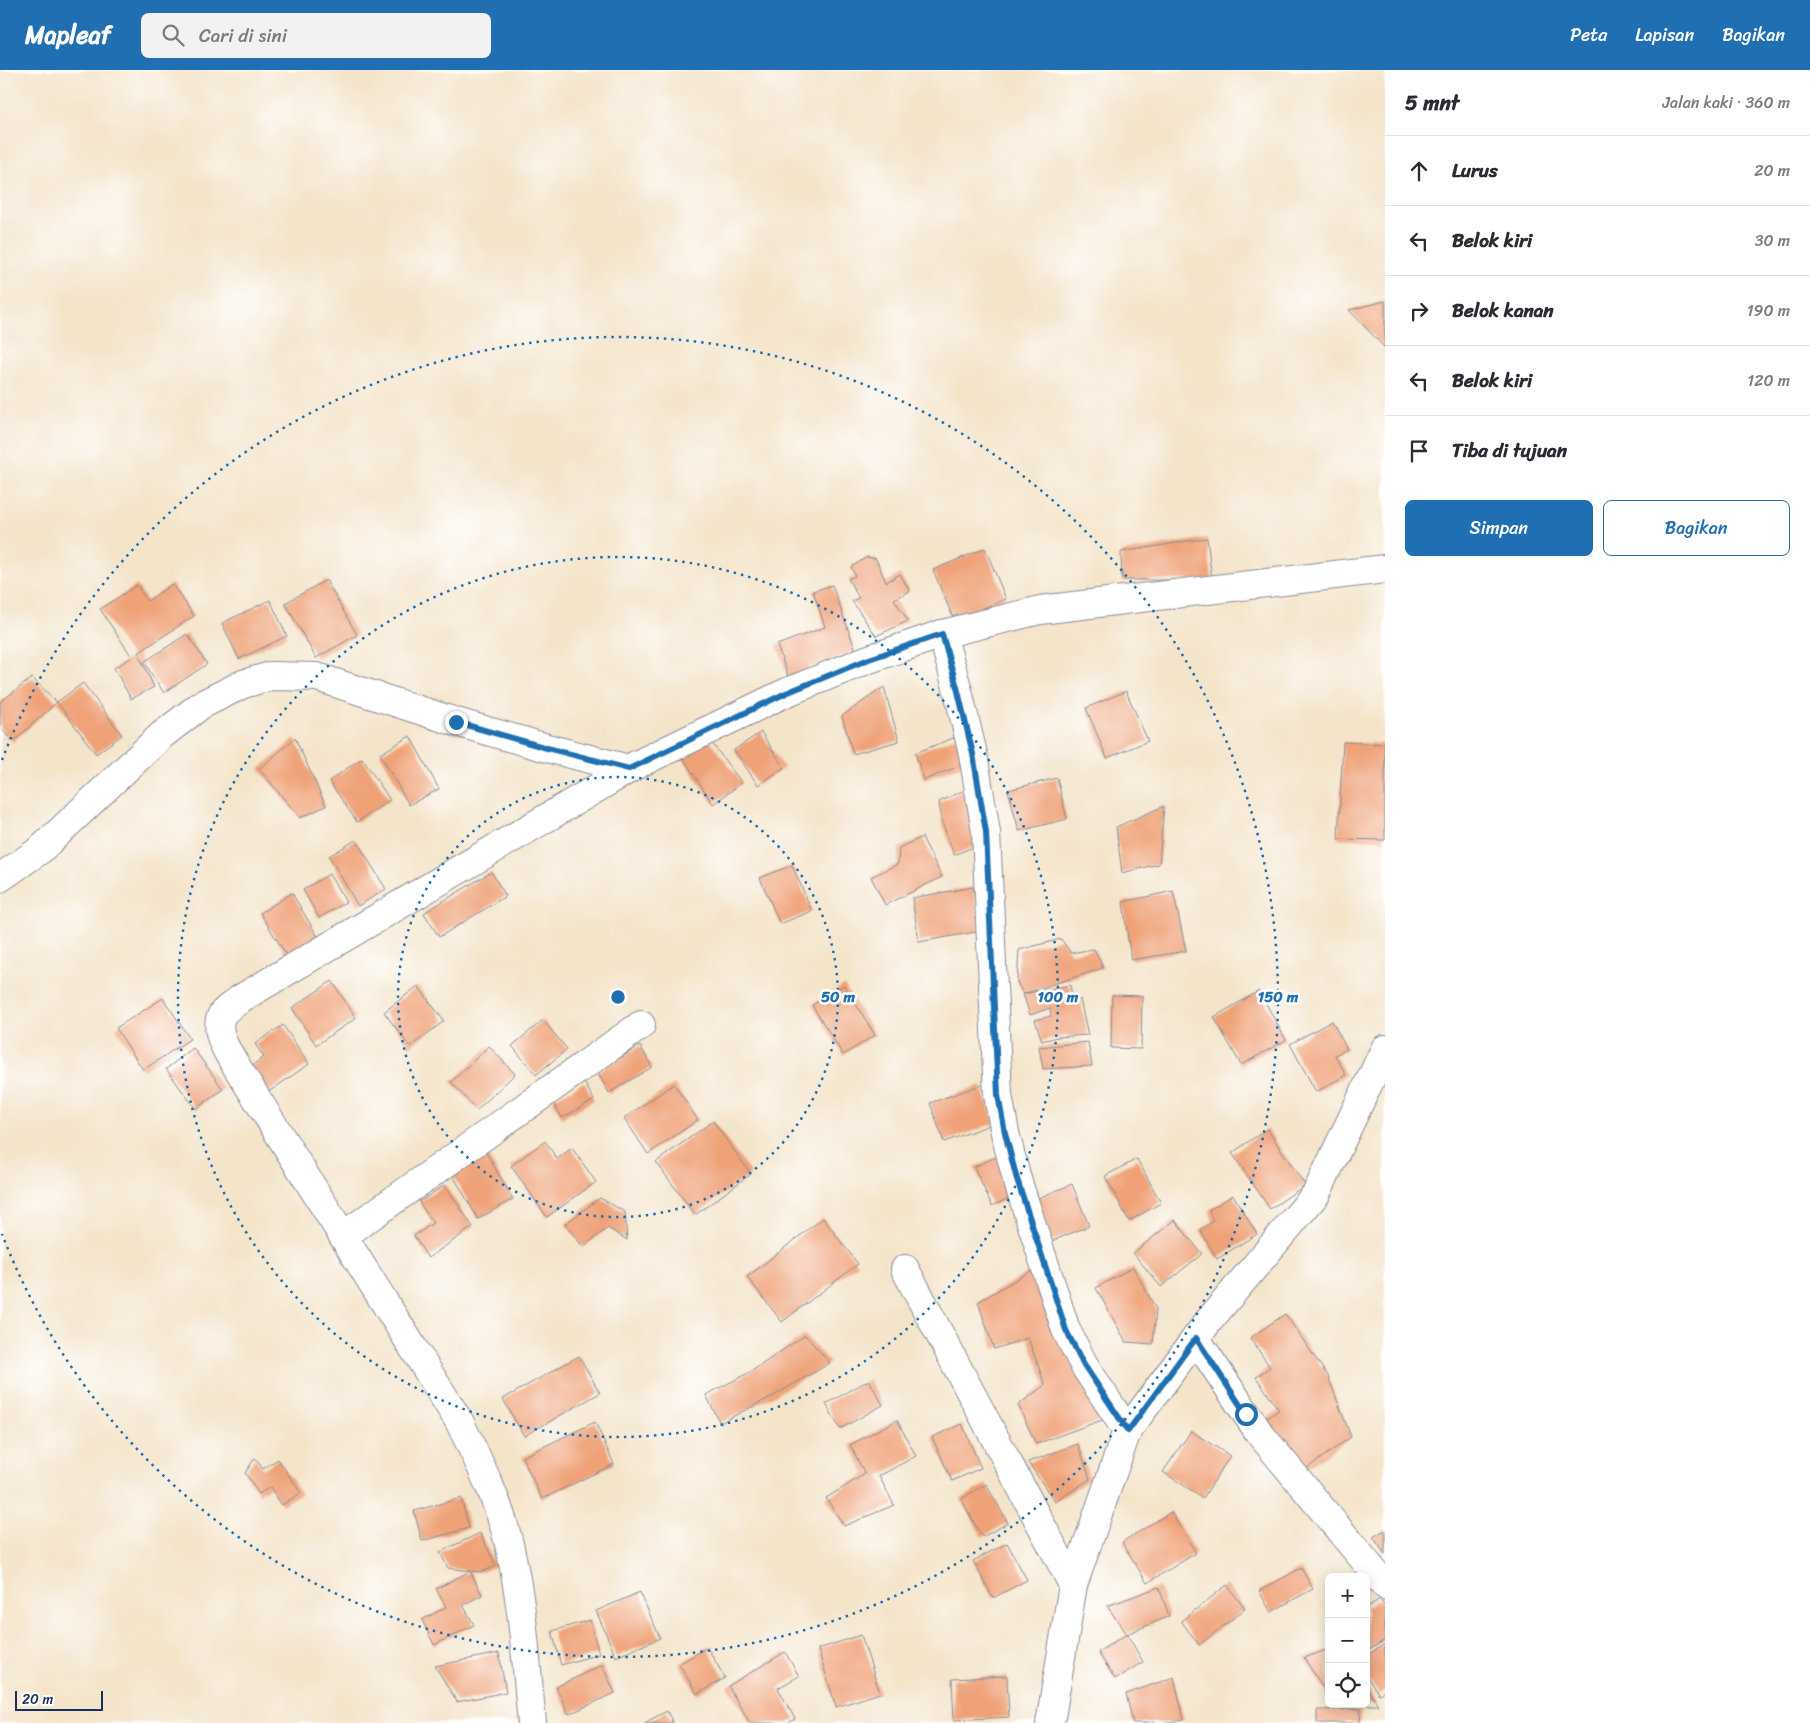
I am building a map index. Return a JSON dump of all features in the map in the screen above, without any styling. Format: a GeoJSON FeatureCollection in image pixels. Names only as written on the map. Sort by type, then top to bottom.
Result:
{"type":"FeatureCollection","features":[{"type":"Feature","properties":{"kind":"street"},"geometry":{"type":"LineString","coordinates":[[532,1723],[520,1596],[509,1543],[494,1497],[481,1466],[459,1420],[222,1041],[219,1024],[223,1013],[240,1000],[629,769],[786,693],[869,659],[942,634],[1040,610],[1385,569]]}},
{"type":"Feature","properties":{"kind":"street"},"geometry":{"type":"LineString","coordinates":[[942,634],[973,754],[986,832],[998,1095],[1005,1133],[1022,1193],[1066,1330],[1084,1365],[1128,1431]]}},
{"type":"Feature","properties":{"kind":"street"},"geometry":{"type":"LineString","coordinates":[[0,878],[40,850],[162,735],[201,705],[243,684],[271,676],[317,677],[456,722],[629,769]]}},
{"type":"Feature","properties":{"kind":"street"},"geometry":{"type":"LineString","coordinates":[[343,1236],[641,1026]]}},
{"type":"Feature","properties":{"kind":"street"},"geometry":{"type":"LineString","coordinates":[[1050,1723],[1073,1585],[1128,1431],[1207,1323],[1316,1194],[1385,1049]]}},
{"type":"Feature","properties":{"kind":"street"},"geometry":{"type":"LineString","coordinates":[[905,1269],[1073,1585]]}},
{"type":"Feature","properties":{"kind":"street"},"geometry":{"type":"LineString","coordinates":[[1196,1338],[1260,1434],[1385,1585]]}},
{"type":"Feature","properties":{"kind":"building"},"geometry":{"type":"Polygon","coordinates":[[[1385,301],[1385,348],[1349,310],[1385,301]]]}},
{"type":"Feature","properties":{"kind":"building"},"geometry":{"type":"Polygon","coordinates":[[[1207,538],[1212,580],[1122,580],[1121,552],[1207,538]]]}},
{"type":"Feature","properties":{"kind":"building"},"geometry":{"type":"Polygon","coordinates":[[[985,548],[1006,599],[954,620],[933,570],[985,548]]]}},
{"type":"Feature","properties":{"kind":"building"},"geometry":{"type":"Polygon","coordinates":[[[867,557],[876,559],[886,582],[900,574],[910,591],[894,599],[908,621],[876,636],[852,601],[859,598],[848,579],[855,576],[851,567],[867,557]]]}},
{"type":"Feature","properties":{"kind":"building"},"geometry":{"type":"Polygon","coordinates":[[[326,580],[357,635],[316,658],[285,603],[326,580]]]}},
{"type":"Feature","properties":{"kind":"building"},"geometry":{"type":"Polygon","coordinates":[[[172,584],[194,616],[138,653],[154,687],[131,699],[114,668],[132,657],[100,609],[137,585],[147,601],[172,584]]]}},
{"type":"Feature","properties":{"kind":"building"},"geometry":{"type":"Polygon","coordinates":[[[832,585],[856,651],[788,676],[777,645],[825,627],[813,591],[832,585]]]}},
{"type":"Feature","properties":{"kind":"building"},"geometry":{"type":"Polygon","coordinates":[[[270,600],[287,636],[239,659],[222,623],[270,600]]]}},
{"type":"Feature","properties":{"kind":"building"},"geometry":{"type":"Polygon","coordinates":[[[187,634],[207,664],[164,693],[144,662],[187,634]]]}},
{"type":"Feature","properties":{"kind":"building"},"geometry":{"type":"Polygon","coordinates":[[[32,678],[57,702],[13,742],[0,727],[0,702],[32,678]]]}},
{"type":"Feature","properties":{"kind":"building"},"geometry":{"type":"Polygon","coordinates":[[[83,683],[122,735],[96,754],[57,702],[83,683]]]}},
{"type":"Feature","properties":{"kind":"building"},"geometry":{"type":"Polygon","coordinates":[[[884,687],[899,741],[853,754],[842,716],[884,687]]]}},
{"type":"Feature","properties":{"kind":"building"},"geometry":{"type":"Polygon","coordinates":[[[1126,691],[1148,741],[1107,758],[1086,708],[1126,691]]]}},
{"type":"Feature","properties":{"kind":"building"},"geometry":{"type":"Polygon","coordinates":[[[761,732],[784,768],[758,785],[734,750],[761,732]]]}},
{"type":"Feature","properties":{"kind":"building"},"geometry":{"type":"Polygon","coordinates":[[[705,734],[742,783],[713,804],[677,749],[705,734]]]}},
{"type":"Feature","properties":{"kind":"building"},"geometry":{"type":"Polygon","coordinates":[[[961,735],[972,761],[924,780],[915,753],[961,735]]]}},
{"type":"Feature","properties":{"kind":"building"},"geometry":{"type":"Polygon","coordinates":[[[410,736],[439,789],[409,805],[380,754],[410,736]]]}},
{"type":"Feature","properties":{"kind":"building"},"geometry":{"type":"Polygon","coordinates":[[[295,738],[326,806],[300,818],[259,769],[295,738]]]}},
{"type":"Feature","properties":{"kind":"building"},"geometry":{"type":"Polygon","coordinates":[[[1343,742],[1385,744],[1385,840],[1338,839],[1343,742]]]}},
{"type":"Feature","properties":{"kind":"building"},"geometry":{"type":"Polygon","coordinates":[[[362,758],[390,800],[357,822],[329,781],[362,758]]]}},
{"type":"Feature","properties":{"kind":"building"},"geometry":{"type":"Polygon","coordinates":[[[1057,778],[1067,819],[1019,831],[1008,790],[1057,778]]]}},
{"type":"Feature","properties":{"kind":"building"},"geometry":{"type":"Polygon","coordinates":[[[967,789],[982,843],[954,855],[942,822],[939,802],[967,789]]]}},
{"type":"Feature","properties":{"kind":"building"},"geometry":{"type":"Polygon","coordinates":[[[1164,806],[1159,864],[1122,873],[1116,827],[1164,806]]]}},
{"type":"Feature","properties":{"kind":"building"},"geometry":{"type":"Polygon","coordinates":[[[922,837],[942,877],[885,905],[871,877],[898,864],[899,848],[922,837]]]}},
{"type":"Feature","properties":{"kind":"building"},"geometry":{"type":"Polygon","coordinates":[[[356,840],[386,889],[358,906],[329,856],[356,840]]]}},
{"type":"Feature","properties":{"kind":"building"},"geometry":{"type":"Polygon","coordinates":[[[792,865],[812,911],[780,924],[760,878],[792,865]]]}},
{"type":"Feature","properties":{"kind":"building"},"geometry":{"type":"Polygon","coordinates":[[[491,872],[506,896],[439,937],[424,913],[491,872]]]}},
{"type":"Feature","properties":{"kind":"building"},"geometry":{"type":"Polygon","coordinates":[[[329,874],[346,902],[319,918],[303,890],[329,874]]]}},
{"type":"Feature","properties":{"kind":"building"},"geometry":{"type":"Polygon","coordinates":[[[973,887],[981,931],[919,942],[912,898],[973,887]]]}},
{"type":"Feature","properties":{"kind":"building"},"geometry":{"type":"Polygon","coordinates":[[[1173,891],[1186,951],[1131,960],[1123,902],[1173,891]]]}},
{"type":"Feature","properties":{"kind":"building"},"geometry":{"type":"Polygon","coordinates":[[[292,893],[318,937],[287,956],[260,913],[292,893]]]}},
{"type":"Feature","properties":{"kind":"building"},"geometry":{"type":"Polygon","coordinates":[[[1061,939],[1071,953],[1094,949],[1103,968],[1023,994],[1017,982],[1019,950],[1061,939]]]}},
{"type":"Feature","properties":{"kind":"building"},"geometry":{"type":"Polygon","coordinates":[[[332,981],[356,1018],[316,1045],[292,1008],[332,981]]]}},
{"type":"Feature","properties":{"kind":"building"},"geometry":{"type":"Polygon","coordinates":[[[844,985],[875,1035],[843,1055],[812,1005],[844,985]]]}},
{"type":"Feature","properties":{"kind":"building"},"geometry":{"type":"Polygon","coordinates":[[[1070,985],[1073,1001],[1080,999],[1088,1035],[1057,1037],[1042,1041],[1035,1020],[1051,1016],[1050,1008],[1030,1015],[1023,994],[1070,985]]]}},
{"type":"Feature","properties":{"kind":"building"},"geometry":{"type":"Polygon","coordinates":[[[418,986],[444,1021],[410,1047],[384,1012],[418,986]]]}},
{"type":"Feature","properties":{"kind":"building"},"geometry":{"type":"Polygon","coordinates":[[[1259,991],[1286,1040],[1241,1065],[1214,1017],[1259,991]]]}},
{"type":"Feature","properties":{"kind":"building"},"geometry":{"type":"Polygon","coordinates":[[[1112,995],[1142,996],[1141,1049],[1111,1048],[1112,995]]]}},
{"type":"Feature","properties":{"kind":"building"},"geometry":{"type":"Polygon","coordinates":[[[163,998],[190,1039],[143,1070],[116,1028],[163,998]]]}},
{"type":"Feature","properties":{"kind":"building"},"geometry":{"type":"Polygon","coordinates":[[[543,1020],[567,1049],[536,1075],[512,1046],[543,1020]]]}},
{"type":"Feature","properties":{"kind":"building"},"geometry":{"type":"Polygon","coordinates":[[[1332,1021],[1347,1049],[1335,1055],[1346,1075],[1316,1092],[1290,1044],[1332,1021]]]}},
{"type":"Feature","properties":{"kind":"building"},"geometry":{"type":"Polygon","coordinates":[[[283,1025],[309,1064],[267,1093],[250,1067],[264,1057],[255,1044],[283,1025]]]}},
{"type":"Feature","properties":{"kind":"building"},"geometry":{"type":"Polygon","coordinates":[[[1088,1042],[1092,1066],[1043,1069],[1039,1047],[1088,1042]]]}},
{"type":"Feature","properties":{"kind":"building"},"geometry":{"type":"Polygon","coordinates":[[[489,1046],[515,1074],[477,1110],[451,1082],[489,1046]]]}},
{"type":"Feature","properties":{"kind":"building"},"geometry":{"type":"Polygon","coordinates":[[[640,1046],[652,1067],[609,1093],[597,1072],[640,1046]]]}},
{"type":"Feature","properties":{"kind":"building"},"geometry":{"type":"Polygon","coordinates":[[[193,1048],[223,1089],[196,1109],[166,1069],[193,1048]]]}},
{"type":"Feature","properties":{"kind":"building"},"geometry":{"type":"Polygon","coordinates":[[[584,1082],[594,1100],[562,1118],[552,1100],[584,1082]]]}},
{"type":"Feature","properties":{"kind":"building"},"geometry":{"type":"Polygon","coordinates":[[[674,1084],[698,1120],[648,1154],[624,1118],[674,1084]]]}},
{"type":"Feature","properties":{"kind":"building"},"geometry":{"type":"Polygon","coordinates":[[[981,1085],[995,1123],[944,1142],[930,1103],[981,1085]]]}},
{"type":"Feature","properties":{"kind":"building"},"geometry":{"type":"Polygon","coordinates":[[[713,1121],[751,1174],[695,1215],[656,1162],[713,1121]]]}},
{"type":"Feature","properties":{"kind":"building"},"geometry":{"type":"Polygon","coordinates":[[[1267,1129],[1305,1185],[1270,1209],[1232,1153],[1267,1129]]]}},
{"type":"Feature","properties":{"kind":"building"},"geometry":{"type":"Polygon","coordinates":[[[545,1141],[557,1159],[572,1148],[596,1182],[547,1217],[511,1166],[545,1141]]]}},
{"type":"Feature","properties":{"kind":"building"},"geometry":{"type":"Polygon","coordinates":[[[486,1152],[513,1199],[478,1219],[451,1172],[486,1152]]]}},
{"type":"Feature","properties":{"kind":"building"},"geometry":{"type":"Polygon","coordinates":[[[998,1156],[1016,1195],[992,1206],[974,1167],[998,1156]]]}},
{"type":"Feature","properties":{"kind":"building"},"geometry":{"type":"Polygon","coordinates":[[[1137,1159],[1161,1203],[1129,1221],[1105,1176],[1137,1159]]]}},
{"type":"Feature","properties":{"kind":"building"},"geometry":{"type":"Polygon","coordinates":[[[1072,1184],[1089,1226],[1052,1241],[1036,1199],[1072,1184]]]}},
{"type":"Feature","properties":{"kind":"building"},"geometry":{"type":"Polygon","coordinates":[[[445,1185],[473,1227],[428,1258],[414,1236],[433,1223],[419,1202],[445,1185]]]}},
{"type":"Feature","properties":{"kind":"building"},"geometry":{"type":"Polygon","coordinates":[[[1233,1195],[1257,1234],[1217,1259],[1200,1230],[1213,1221],[1209,1210],[1233,1195]]]}},
{"type":"Feature","properties":{"kind":"building"},"geometry":{"type":"Polygon","coordinates":[[[600,1198],[625,1212],[627,1240],[608,1228],[583,1247],[565,1224],[600,1198]]]}},
{"type":"Feature","properties":{"kind":"building"},"geometry":{"type":"Polygon","coordinates":[[[823,1218],[858,1264],[782,1322],[747,1277],[823,1218]]]}},
{"type":"Feature","properties":{"kind":"building"},"geometry":{"type":"Polygon","coordinates":[[[1175,1220],[1202,1254],[1161,1287],[1133,1253],[1175,1220]]]}},
{"type":"Feature","properties":{"kind":"building"},"geometry":{"type":"Polygon","coordinates":[[[1133,1267],[1156,1309],[1153,1344],[1126,1342],[1096,1288],[1133,1267]]]}},
{"type":"Feature","properties":{"kind":"building"},"geometry":{"type":"Polygon","coordinates":[[[1032,1270],[1105,1419],[1036,1444],[1018,1405],[1045,1385],[1028,1338],[994,1349],[978,1302],[1032,1270]]]}},
{"type":"Feature","properties":{"kind":"building"},"geometry":{"type":"Polygon","coordinates":[[[1285,1314],[1328,1376],[1351,1437],[1296,1476],[1257,1425],[1279,1410],[1256,1377],[1270,1367],[1250,1338],[1285,1314]]]}},
{"type":"Feature","properties":{"kind":"building"},"geometry":{"type":"Polygon","coordinates":[[[805,1335],[830,1363],[775,1395],[720,1423],[706,1395],[752,1371],[805,1335]]]}},
{"type":"Feature","properties":{"kind":"building"},"geometry":{"type":"Polygon","coordinates":[[[579,1356],[600,1393],[524,1436],[503,1399],[579,1356]]]}},
{"type":"Feature","properties":{"kind":"building"},"geometry":{"type":"Polygon","coordinates":[[[869,1380],[883,1405],[840,1429],[826,1404],[869,1380]]]}},
{"type":"Feature","properties":{"kind":"building"},"geometry":{"type":"Polygon","coordinates":[[[897,1420],[916,1456],[879,1476],[894,1505],[844,1526],[826,1498],[865,1474],[850,1445],[897,1420]]]}},
{"type":"Feature","properties":{"kind":"building"},"geometry":{"type":"Polygon","coordinates":[[[595,1422],[614,1464],[542,1499],[522,1457],[595,1422]]]}},
{"type":"Feature","properties":{"kind":"building"},"geometry":{"type":"Polygon","coordinates":[[[962,1424],[981,1468],[952,1481],[932,1437],[962,1424]]]}},
{"type":"Feature","properties":{"kind":"building"},"geometry":{"type":"Polygon","coordinates":[[[1191,1431],[1230,1456],[1203,1498],[1163,1472],[1191,1431]]]}},
{"type":"Feature","properties":{"kind":"building"},"geometry":{"type":"Polygon","coordinates":[[[1078,1444],[1090,1479],[1055,1502],[1028,1462],[1078,1444]]]}},
{"type":"Feature","properties":{"kind":"building"},"geometry":{"type":"Polygon","coordinates":[[[255,1458],[263,1469],[278,1459],[301,1493],[282,1505],[270,1487],[259,1494],[245,1473],[255,1458]]]}},
{"type":"Feature","properties":{"kind":"building"},"geometry":{"type":"Polygon","coordinates":[[[986,1484],[1008,1523],[982,1537],[961,1499],[986,1484]]]}},
{"type":"Feature","properties":{"kind":"building"},"geometry":{"type":"Polygon","coordinates":[[[461,1498],[469,1528],[422,1541],[414,1511],[461,1498]]]}},
{"type":"Feature","properties":{"kind":"building"},"geometry":{"type":"Polygon","coordinates":[[[1171,1512],[1196,1553],[1147,1583],[1122,1542],[1171,1512]]]}},
{"type":"Feature","properties":{"kind":"building"},"geometry":{"type":"Polygon","coordinates":[[[1385,1530],[1385,1554],[1373,1537],[1385,1530]]]}},
{"type":"Feature","properties":{"kind":"building"},"geometry":{"type":"Polygon","coordinates":[[[480,1533],[496,1566],[482,1572],[448,1568],[440,1552],[480,1533]]]}},
{"type":"Feature","properties":{"kind":"building"},"geometry":{"type":"Polygon","coordinates":[[[1007,1543],[1027,1580],[993,1598],[973,1561],[1007,1543]]]}},
{"type":"Feature","properties":{"kind":"building"},"geometry":{"type":"Polygon","coordinates":[[[1301,1568],[1313,1589],[1271,1612],[1259,1591],[1301,1568]]]}},
{"type":"Feature","properties":{"kind":"building"},"geometry":{"type":"Polygon","coordinates":[[[470,1571],[482,1595],[463,1605],[474,1625],[434,1645],[422,1620],[446,1607],[436,1589],[470,1571]]]}},
{"type":"Feature","properties":{"kind":"building"},"geometry":{"type":"Polygon","coordinates":[[[1227,1585],[1245,1609],[1199,1645],[1181,1621],[1227,1585]]]}},
{"type":"Feature","properties":{"kind":"building"},"geometry":{"type":"Polygon","coordinates":[[[1159,1587],[1169,1616],[1127,1634],[1107,1606],[1159,1587]]]}},
{"type":"Feature","properties":{"kind":"building"},"geometry":{"type":"Polygon","coordinates":[[[640,1592],[660,1638],[616,1657],[596,1611],[640,1592]]]}},
{"type":"Feature","properties":{"kind":"building"},"geometry":{"type":"Polygon","coordinates":[[[1380,1599],[1385,1607],[1385,1640],[1370,1649],[1370,1618],[1370,1605],[1380,1599]]]}},
{"type":"Feature","properties":{"kind":"building"},"geometry":{"type":"Polygon","coordinates":[[[590,1620],[599,1654],[561,1665],[552,1631],[590,1620]]]}},
{"type":"Feature","properties":{"kind":"building"},"geometry":{"type":"Polygon","coordinates":[[[1127,1634],[1143,1662],[1115,1679],[1098,1652],[1127,1634]]]}},
{"type":"Feature","properties":{"kind":"building"},"geometry":{"type":"Polygon","coordinates":[[[861,1635],[880,1693],[836,1707],[818,1649],[861,1635]]]}},
{"type":"Feature","properties":{"kind":"building"},"geometry":{"type":"Polygon","coordinates":[[[1385,1644],[1385,1690],[1379,1694],[1370,1682],[1370,1653],[1385,1644]]]}},
{"type":"Feature","properties":{"kind":"building"},"geometry":{"type":"Polygon","coordinates":[[[707,1647],[725,1678],[697,1694],[679,1664],[707,1647]]]}},
{"type":"Feature","properties":{"kind":"building"},"geometry":{"type":"Polygon","coordinates":[[[1325,1650],[1325,1691],[1304,1658],[1325,1650]]]}},
{"type":"Feature","properties":{"kind":"building"},"geometry":{"type":"Polygon","coordinates":[[[785,1652],[799,1676],[778,1688],[795,1719],[788,1723],[750,1723],[728,1686],[785,1652]]]}},
{"type":"Feature","properties":{"kind":"building"},"geometry":{"type":"Polygon","coordinates":[[[499,1653],[506,1692],[457,1702],[435,1666],[499,1653]]]}},
{"type":"Feature","properties":{"kind":"building"},"geometry":{"type":"Polygon","coordinates":[[[602,1665],[615,1693],[569,1714],[556,1687],[602,1665]]]}},
{"type":"Feature","properties":{"kind":"building"},"geometry":{"type":"Polygon","coordinates":[[[1007,1676],[1009,1717],[954,1720],[952,1679],[1007,1676]]]}},
{"type":"Feature","properties":{"kind":"building"},"geometry":{"type":"Polygon","coordinates":[[[1174,1677],[1184,1720],[1169,1723],[1133,1723],[1126,1694],[1174,1677]]]}},
{"type":"Feature","properties":{"kind":"building"},"geometry":{"type":"Polygon","coordinates":[[[1370,1692],[1378,1705],[1370,1705],[1370,1692]]]}},
{"type":"Feature","properties":{"kind":"building"},"geometry":{"type":"Polygon","coordinates":[[[1361,1709],[1360,1723],[1317,1723],[1317,1710],[1361,1709]]]}},
{"type":"Feature","properties":{"kind":"building"},"geometry":{"type":"Polygon","coordinates":[[[667,1711],[673,1723],[644,1723],[667,1711]]]}},
{"type":"Feature","properties":{"kind":"route"},"geometry":{"type":"LineString","coordinates":[[456,722],[629,769],[786,693],[869,659],[942,634],[973,754],[986,832],[998,1095],[1016,1176],[1066,1330],[1084,1365],[1128,1431],[1196,1338],[1246,1414]]}}]}
